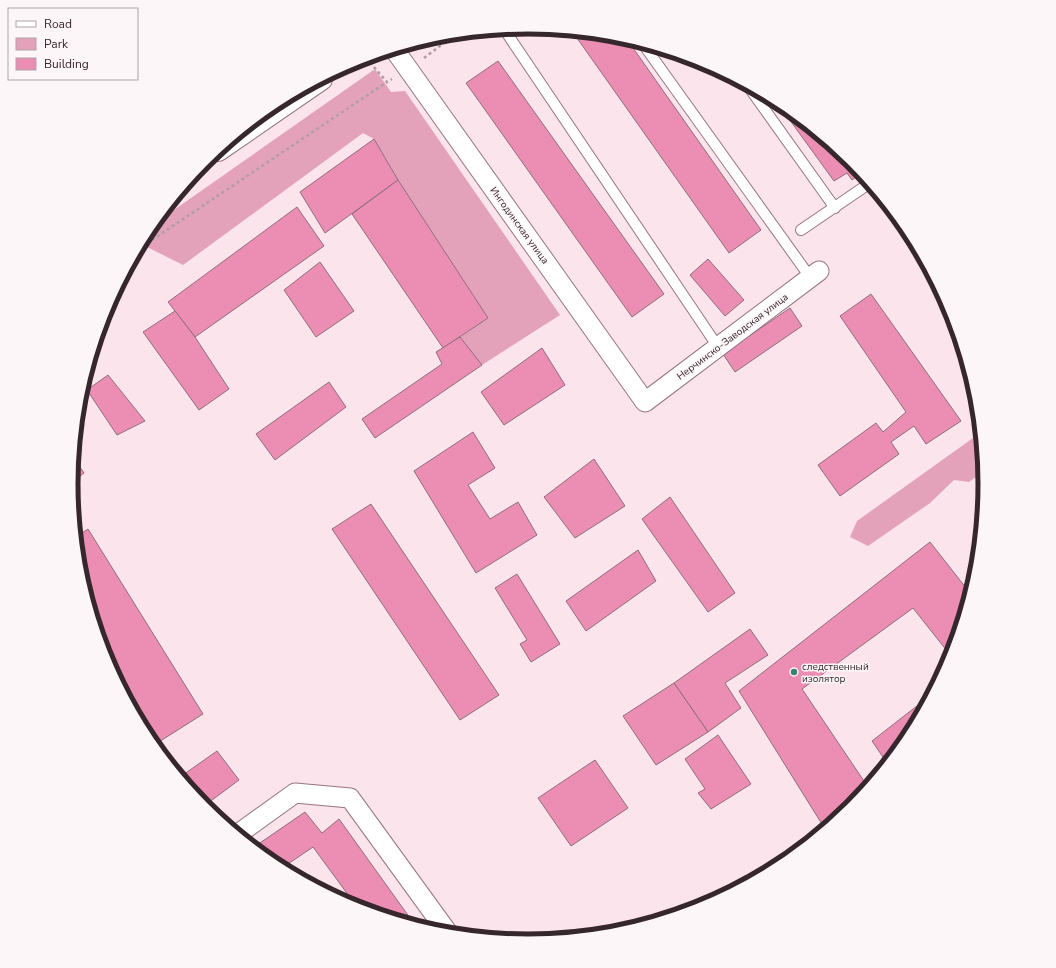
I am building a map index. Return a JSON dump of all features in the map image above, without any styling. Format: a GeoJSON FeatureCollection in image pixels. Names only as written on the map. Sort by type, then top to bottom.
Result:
{"type":"FeatureCollection","features":[{"type":"Feature","properties":{"kind":"street","name":"Ингодинская улица"},"geometry":{"type":"LineString","coordinates":[[397,54],[645,402]]}},
{"type":"Feature","properties":{"kind":"street","name":"Нерчинско-Заводская улица"},"geometry":{"type":"LineString","coordinates":[[645,402],[814,274]]}},
{"type":"Feature","properties":{"kind":"street"},"geometry":{"type":"LineString","coordinates":[[242,831],[295,793],[350,798],[443,925]]}},
{"type":"Feature","properties":{"kind":"lane"},"geometry":{"type":"LineString","coordinates":[[508,35],[718,347]]}},
{"type":"Feature","properties":{"kind":"lane"},"geometry":{"type":"LineString","coordinates":[[648,50],[814,274]]}},
{"type":"Feature","properties":{"kind":"lane"},"geometry":{"type":"LineString","coordinates":[[754,95],[835,208]]}},
{"type":"Feature","properties":{"kind":"lane"},"geometry":{"type":"LineString","coordinates":[[802,230],[865,186]]}},
{"type":"Feature","properties":{"kind":"path"},"geometry":{"type":"LineString","coordinates":[[149,242],[387,82]]}},
{"type":"Feature","properties":{"kind":"green space"},"geometry":{"type":"Polygon","coordinates":[[[375,69],[391,92],[405,91],[560,315],[482,365],[460,337],[488,318],[398,180],[374,139],[363,133],[183,265],[146,246],[168,214],[375,69]]]}},
{"type":"Feature","properties":{"kind":"green space"},"geometry":{"type":"Polygon","coordinates":[[[975,436],[978,476],[969,482],[954,480],[930,503],[868,546],[850,537],[857,521],[975,436]]]}},
{"type":"Feature","properties":{"kind":"building"},"geometry":{"type":"Polygon","coordinates":[[[576,37],[632,46],[761,230],[729,253],[576,37]]]}},
{"type":"Feature","properties":{"kind":"building"},"geometry":{"type":"Polygon","coordinates":[[[498,61],[664,294],[632,317],[466,83],[498,61]]]}},
{"type":"Feature","properties":{"kind":"building"},"geometry":{"type":"Polygon","coordinates":[[[787,117],[825,146],[856,177],[852,180],[847,173],[834,181],[787,117]]]}},
{"type":"Feature","properties":{"kind":"building"},"geometry":{"type":"Polygon","coordinates":[[[374,139],[398,180],[325,233],[300,192],[374,139]]]}},
{"type":"Feature","properties":{"kind":"building"},"geometry":{"type":"Polygon","coordinates":[[[398,180],[488,318],[443,348],[352,214],[398,180]]]}},
{"type":"Feature","properties":{"kind":"building"},"geometry":{"type":"Polygon","coordinates":[[[297,207],[324,246],[195,337],[168,302],[297,207]]]}},
{"type":"Feature","properties":{"kind":"building"},"geometry":{"type":"Polygon","coordinates":[[[708,259],[744,300],[725,316],[690,275],[708,259]]]}},
{"type":"Feature","properties":{"kind":"building"},"geometry":{"type":"Polygon","coordinates":[[[320,262],[354,311],[316,337],[284,290],[320,262]]]}},
{"type":"Feature","properties":{"kind":"building"},"geometry":{"type":"Polygon","coordinates":[[[871,294],[961,421],[926,444],[914,426],[891,442],[899,454],[840,496],[818,465],[876,423],[883,432],[906,412],[840,316],[871,294]]]}},
{"type":"Feature","properties":{"kind":"building"},"geometry":{"type":"Polygon","coordinates":[[[790,308],[802,326],[735,372],[723,354],[790,308]]]}},
{"type":"Feature","properties":{"kind":"building"},"geometry":{"type":"Polygon","coordinates":[[[175,311],[195,337],[229,389],[199,410],[143,332],[175,311]]]}},
{"type":"Feature","properties":{"kind":"building"},"geometry":{"type":"Polygon","coordinates":[[[460,337],[482,365],[375,438],[362,419],[442,364],[436,352],[460,337]]]}},
{"type":"Feature","properties":{"kind":"building"},"geometry":{"type":"Polygon","coordinates":[[[542,348],[565,385],[504,425],[481,392],[542,348]]]}},
{"type":"Feature","properties":{"kind":"building"},"geometry":{"type":"Polygon","coordinates":[[[108,375],[145,421],[117,435],[88,391],[89,389],[108,375]]]}},
{"type":"Feature","properties":{"kind":"building"},"geometry":{"type":"Polygon","coordinates":[[[329,382],[346,407],[275,460],[256,434],[329,382]]]}},
{"type":"Feature","properties":{"kind":"building"},"geometry":{"type":"Polygon","coordinates":[[[473,432],[495,468],[468,485],[490,519],[518,502],[537,535],[476,573],[414,471],[473,432]]]}},
{"type":"Feature","properties":{"kind":"building"},"geometry":{"type":"Polygon","coordinates":[[[594,459],[625,506],[575,538],[544,497],[594,459]]]}},
{"type":"Feature","properties":{"kind":"building"},"geometry":{"type":"Polygon","coordinates":[[[79,465],[84,473],[78,477],[79,465]]]}},
{"type":"Feature","properties":{"kind":"building"},"geometry":{"type":"Polygon","coordinates":[[[670,497],[735,593],[708,612],[642,519],[670,497]]]}},
{"type":"Feature","properties":{"kind":"building"},"geometry":{"type":"Polygon","coordinates":[[[371,504],[499,695],[460,720],[332,529],[371,504]]]}},
{"type":"Feature","properties":{"kind":"building"},"geometry":{"type":"Polygon","coordinates":[[[88,529],[203,714],[159,742],[138,709],[112,656],[93,600],[81,534],[88,529]]]}},
{"type":"Feature","properties":{"kind":"building","name":"следственный изолятор"},"geometry":{"type":"Polygon","coordinates":[[[930,542],[966,587],[946,650],[913,608],[802,689],[865,782],[822,824],[739,691],[930,542]]]}},
{"type":"Feature","properties":{"kind":"building"},"geometry":{"type":"Polygon","coordinates":[[[638,550],[656,581],[586,631],[566,601],[638,550]]]}},
{"type":"Feature","properties":{"kind":"building"},"geometry":{"type":"Polygon","coordinates":[[[517,574],[560,644],[531,662],[520,644],[527,640],[495,588],[517,574]]]}},
{"type":"Feature","properties":{"kind":"building"},"geometry":{"type":"Polygon","coordinates":[[[750,629],[768,655],[725,683],[741,708],[708,732],[674,683],[750,629]]]}},
{"type":"Feature","properties":{"kind":"building"},"geometry":{"type":"Polygon","coordinates":[[[674,683],[708,732],[656,765],[623,716],[674,683]]]}},
{"type":"Feature","properties":{"kind":"building"},"geometry":{"type":"Polygon","coordinates":[[[922,702],[884,759],[872,741],[922,702]]]}},
{"type":"Feature","properties":{"kind":"building"},"geometry":{"type":"Polygon","coordinates":[[[718,735],[751,784],[711,809],[698,793],[705,789],[685,759],[718,735]]]}},
{"type":"Feature","properties":{"kind":"building"},"geometry":{"type":"Polygon","coordinates":[[[217,751],[239,780],[210,802],[184,774],[217,751]]]}},
{"type":"Feature","properties":{"kind":"building"},"geometry":{"type":"Polygon","coordinates":[[[595,760],[628,808],[571,846],[538,798],[595,760]]]}},
{"type":"Feature","properties":{"kind":"building"},"geometry":{"type":"Polygon","coordinates":[[[305,812],[322,833],[339,819],[410,918],[350,897],[313,847],[288,864],[258,844],[305,812]]]}},
{"type":"Feature","properties":{"kind":"place","name":"следственный изолятор"},"geometry":{"type":"Point","coordinates":[794,672]}}]}
